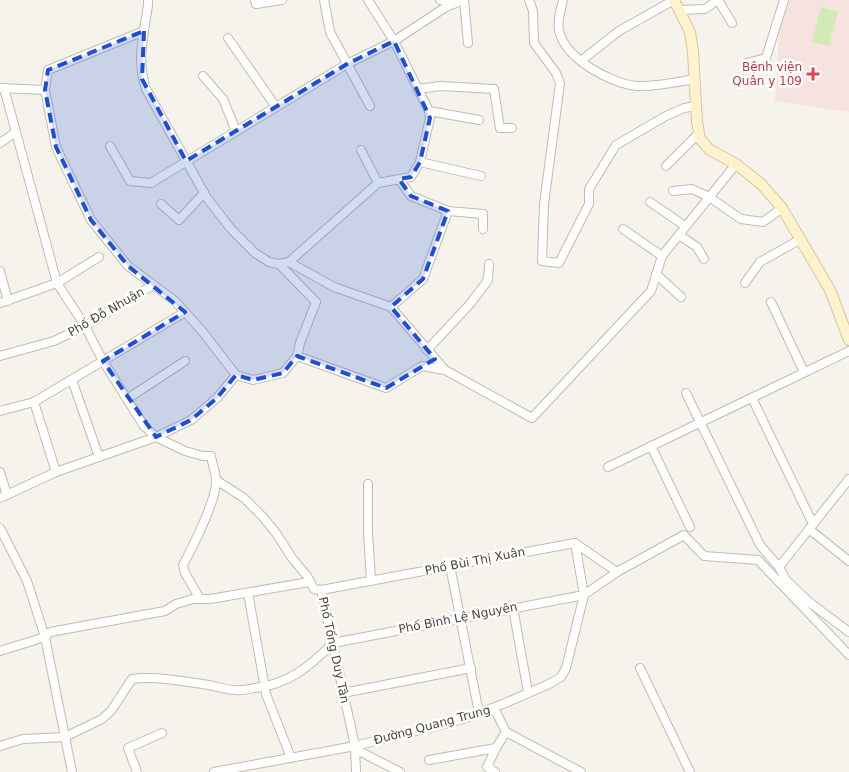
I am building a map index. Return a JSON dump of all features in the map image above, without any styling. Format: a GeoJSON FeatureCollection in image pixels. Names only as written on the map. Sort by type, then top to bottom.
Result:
{"type":"FeatureCollection","features":[{"type":"Feature","properties":{"kind":"street"},"geometry":{"type":"LineString","coordinates":[[148,0],[140,63],[142,79],[146,89],[204,193],[231,229],[255,253],[269,262],[279,264],[289,262],[378,183],[411,177],[420,162],[430,118],[429,111],[394,41],[368,0]]}},
{"type":"Feature","properties":{"kind":"street"},"geometry":{"type":"LineString","coordinates":[[255,0],[256,4],[282,0]]}},
{"type":"Feature","properties":{"kind":"street"},"geometry":{"type":"LineString","coordinates":[[324,0],[330,32],[370,106]]}},
{"type":"Feature","properties":{"kind":"street"},"geometry":{"type":"LineString","coordinates":[[440,0],[453,4]]}},
{"type":"Feature","properties":{"kind":"street"},"geometry":{"type":"LineString","coordinates":[[110,146],[130,181],[151,183],[347,64],[394,41],[446,7],[464,0],[468,43]]}},
{"type":"Feature","properties":{"kind":"street"},"geometry":{"type":"LineString","coordinates":[[529,0],[533,11],[534,43],[556,73],[560,83],[544,204],[542,260],[559,263],[589,204],[589,189],[616,145],[666,116],[684,108],[696,106]]}},
{"type":"Feature","properties":{"kind":"street"},"geometry":{"type":"LineString","coordinates":[[563,0],[559,30],[562,40],[594,71],[620,82],[637,86],[695,79]]}},
{"type":"Feature","properties":{"kind":"street"},"geometry":{"type":"LineString","coordinates":[[582,60],[619,31],[674,0],[690,32],[698,134],[700,139],[710,150],[736,164],[761,184],[782,208],[830,290],[849,340]]}},
{"type":"Feature","properties":{"kind":"street"},"geometry":{"type":"LineString","coordinates":[[680,10],[705,9],[718,0],[732,23]]}},
{"type":"Feature","properties":{"kind":"street"},"geometry":{"type":"LineString","coordinates":[[747,63],[766,58],[784,0]]}},
{"type":"Feature","properties":{"kind":"street"},"geometry":{"type":"LineString","coordinates":[[144,31],[48,70],[45,90],[56,148],[91,220],[128,266],[175,301],[236,374],[253,380],[283,373],[297,356],[300,342],[316,302],[279,264]]}},
{"type":"Feature","properties":{"kind":"street"},"geometry":{"type":"LineString","coordinates":[[228,38],[276,107]]}},
{"type":"Feature","properties":{"kind":"street"},"geometry":{"type":"LineString","coordinates":[[203,76],[223,98],[236,131]]}},
{"type":"Feature","properties":{"kind":"street"},"geometry":{"type":"LineString","coordinates":[[418,89],[440,86],[494,89],[500,128],[512,128]]}},
{"type":"Feature","properties":{"kind":"street"},"geometry":{"type":"LineString","coordinates":[[45,90],[2,88],[58,283],[85,326],[103,361],[144,426],[156,437],[185,451],[203,456],[211,456],[216,480],[204,522],[183,565],[185,573],[200,599]]}},
{"type":"Feature","properties":{"kind":"street"},"geometry":{"type":"LineString","coordinates":[[429,111],[479,120]]}},
{"type":"Feature","properties":{"kind":"street"},"geometry":{"type":"LineString","coordinates":[[0,143],[16,132]]}},
{"type":"Feature","properties":{"kind":"street"},"geometry":{"type":"LineString","coordinates":[[666,166],[698,134]]}},
{"type":"Feature","properties":{"kind":"street"},"geometry":{"type":"LineString","coordinates":[[361,150],[378,183]]}},
{"type":"Feature","properties":{"kind":"street"},"geometry":{"type":"LineString","coordinates":[[420,162],[481,176]]}},
{"type":"Feature","properties":{"kind":"street"},"geometry":{"type":"LineString","coordinates":[[289,262],[334,287],[391,307],[445,370],[532,418],[651,290],[662,256],[736,164]]}},
{"type":"Feature","properties":{"kind":"street"},"geometry":{"type":"LineString","coordinates":[[399,179],[411,196],[448,211],[483,214],[483,229]]}},
{"type":"Feature","properties":{"kind":"street"},"geometry":{"type":"LineString","coordinates":[[673,191],[692,190],[709,197],[741,219],[763,222],[782,208]]}},
{"type":"Feature","properties":{"kind":"street"},"geometry":{"type":"LineString","coordinates":[[161,204],[179,220],[204,193]]}},
{"type":"Feature","properties":{"kind":"street"},"geometry":{"type":"LineString","coordinates":[[650,202],[685,226]]}},
{"type":"Feature","properties":{"kind":"street"},"geometry":{"type":"LineString","coordinates":[[391,307],[423,279],[448,211]]}},
{"type":"Feature","properties":{"kind":"street"},"geometry":{"type":"LineString","coordinates":[[623,229],[662,256]]}},
{"type":"Feature","properties":{"kind":"street"},"geometry":{"type":"LineString","coordinates":[[678,235],[697,247],[704,259]]}},
{"type":"Feature","properties":{"kind":"street"},"geometry":{"type":"LineString","coordinates":[[745,283],[760,262],[801,239]]}},
{"type":"Feature","properties":{"kind":"street"},"geometry":{"type":"LineString","coordinates":[[0,303],[58,283],[99,257]]}},
{"type":"Feature","properties":{"kind":"street"},"geometry":{"type":"LineString","coordinates":[[427,350],[470,304],[488,280],[488,264]]}},
{"type":"Feature","properties":{"kind":"street"},"geometry":{"type":"LineString","coordinates":[[0,271],[8,301]]}},
{"type":"Feature","properties":{"kind":"street"},"geometry":{"type":"LineString","coordinates":[[656,274],[681,297]]}},
{"type":"Feature","properties":{"kind":"street","name":"Phố Đỗ Nhuận"},"geometry":{"type":"LineString","coordinates":[[0,356],[54,341],[85,326],[153,285]]}},
{"type":"Feature","properties":{"kind":"street"},"geometry":{"type":"LineString","coordinates":[[771,302],[804,372]]}},
{"type":"Feature","properties":{"kind":"street"},"geometry":{"type":"LineString","coordinates":[[0,411],[34,402],[185,312]]}},
{"type":"Feature","properties":{"kind":"street"},"geometry":{"type":"LineString","coordinates":[[608,467],[849,351]]}},
{"type":"Feature","properties":{"kind":"street"},"geometry":{"type":"LineString","coordinates":[[297,356],[386,388],[435,360]]}},
{"type":"Feature","properties":{"kind":"street"},"geometry":{"type":"LineString","coordinates":[[127,398],[185,361]]}},
{"type":"Feature","properties":{"kind":"street"},"geometry":{"type":"LineString","coordinates":[[422,366],[445,370]]}},
{"type":"Feature","properties":{"kind":"street"},"geometry":{"type":"LineString","coordinates":[[0,472],[3,496],[56,472],[156,437],[190,420],[218,398],[236,374]]}},
{"type":"Feature","properties":{"kind":"street"},"geometry":{"type":"LineString","coordinates":[[72,380],[99,456]]}},
{"type":"Feature","properties":{"kind":"street"},"geometry":{"type":"LineString","coordinates":[[686,393],[760,545],[780,568],[786,580],[809,602],[849,632]]}},
{"type":"Feature","properties":{"kind":"street"},"geometry":{"type":"LineString","coordinates":[[752,398],[811,527],[849,561]]}},
{"type":"Feature","properties":{"kind":"street"},"geometry":{"type":"LineString","coordinates":[[34,402],[56,472]]}},
{"type":"Feature","properties":{"kind":"street"},"geometry":{"type":"LineString","coordinates":[[651,446],[690,527]]}},
{"type":"Feature","properties":{"kind":"street"},"geometry":{"type":"LineString","coordinates":[[780,568],[849,479]]}},
{"type":"Feature","properties":{"kind":"street","name":"Phố Tống Duy Tân"},"geometry":{"type":"LineString","coordinates":[[216,480],[244,498],[262,516],[307,576],[314,589],[321,590],[355,747],[356,772]]}},
{"type":"Feature","properties":{"kind":"street"},"geometry":{"type":"LineString","coordinates":[[368,484],[368,533],[371,581]]}},
{"type":"Feature","properties":{"kind":"street"},"geometry":{"type":"LineString","coordinates":[[841,489],[849,495]]}},
{"type":"Feature","properties":{"kind":"street"},"geometry":{"type":"LineString","coordinates":[[0,528],[27,581],[45,637],[72,772]]}},
{"type":"Feature","properties":{"kind":"street"},"geometry":{"type":"LineString","coordinates":[[575,542],[584,595],[617,572],[684,535],[704,556],[758,560],[849,655]]}},
{"type":"Feature","properties":{"kind":"street"},"geometry":{"type":"LineString","coordinates":[[575,542],[617,572]]}},
{"type":"Feature","properties":{"kind":"street","name":"Phố Bùi Thị Xuân"},"geometry":{"type":"LineString","coordinates":[[321,590],[575,542]]}},
{"type":"Feature","properties":{"kind":"street"},"geometry":{"type":"LineString","coordinates":[[450,566],[479,713]]}},
{"type":"Feature","properties":{"kind":"street"},"geometry":{"type":"LineString","coordinates":[[0,651],[45,637],[50,632],[164,611],[176,604],[192,600],[210,599],[309,582]]}},
{"type":"Feature","properties":{"kind":"street"},"geometry":{"type":"LineString","coordinates":[[248,593],[266,694],[291,758]]}},
{"type":"Feature","properties":{"kind":"street","name":"Phố Bình Lệ Nguyên"},"geometry":{"type":"LineString","coordinates":[[333,643],[584,595]]}},
{"type":"Feature","properties":{"kind":"street","name":"Đường Quang Trung"},"geometry":{"type":"LineString","coordinates":[[214,772],[355,747],[460,720],[494,708],[561,677],[566,668],[584,595]]}},
{"type":"Feature","properties":{"kind":"street"},"geometry":{"type":"LineString","coordinates":[[513,608],[528,692]]}},
{"type":"Feature","properties":{"kind":"street"},"geometry":{"type":"LineString","coordinates":[[0,746],[23,739],[65,736],[102,719],[111,711],[132,679],[165,678],[236,690],[266,687],[276,685],[294,676],[317,659],[333,643]]}},
{"type":"Feature","properties":{"kind":"street"},"geometry":{"type":"LineString","coordinates":[[343,692],[471,668]]}},
{"type":"Feature","properties":{"kind":"street"},"geometry":{"type":"LineString","coordinates":[[640,668],[690,772]]}},
{"type":"Feature","properties":{"kind":"street"},"geometry":{"type":"LineString","coordinates":[[494,708],[506,732],[581,772]]}},
{"type":"Feature","properties":{"kind":"street"},"geometry":{"type":"LineString","coordinates":[[495,772],[486,769],[506,732]]}},
{"type":"Feature","properties":{"kind":"street"},"geometry":{"type":"LineString","coordinates":[[137,772],[128,748],[162,733]]}},
{"type":"Feature","properties":{"kind":"street"},"geometry":{"type":"LineString","coordinates":[[355,747],[400,772]]}},
{"type":"Feature","properties":{"kind":"street"},"geometry":{"type":"LineString","coordinates":[[429,760],[496,748]]}},
{"type":"Feature","properties":{"kind":"highlighted area"},"geometry":{"type":"Polygon","coordinates":[[[144,31],[142,79],[186,161],[347,64],[394,41],[430,118],[420,162],[411,177],[399,179],[411,196],[448,211],[423,279],[391,307],[435,359],[386,388],[297,356],[283,373],[253,380],[236,375],[217,398],[191,420],[156,437],[103,361],[185,312],[128,266],[91,220],[56,147],[45,90],[48,70],[144,31]]]}},
{"type":"Feature","properties":{"kind":"shaded area","name":"Bệnh viện Quân y 109"},"geometry":{"type":"Polygon","coordinates":[[[784,0],[849,0],[849,112],[775,101],[780,19],[784,0]]]}},
{"type":"Feature","properties":{"kind":"green space"},"geometry":{"type":"Polygon","coordinates":[[[821,7],[838,12],[829,46],[812,42],[821,7]]]}},
{"type":"Feature","properties":{"kind":"place","name":"Bệnh viện Quân y 109"},"geometry":{"type":"Point","coordinates":[813,74]}}]}
